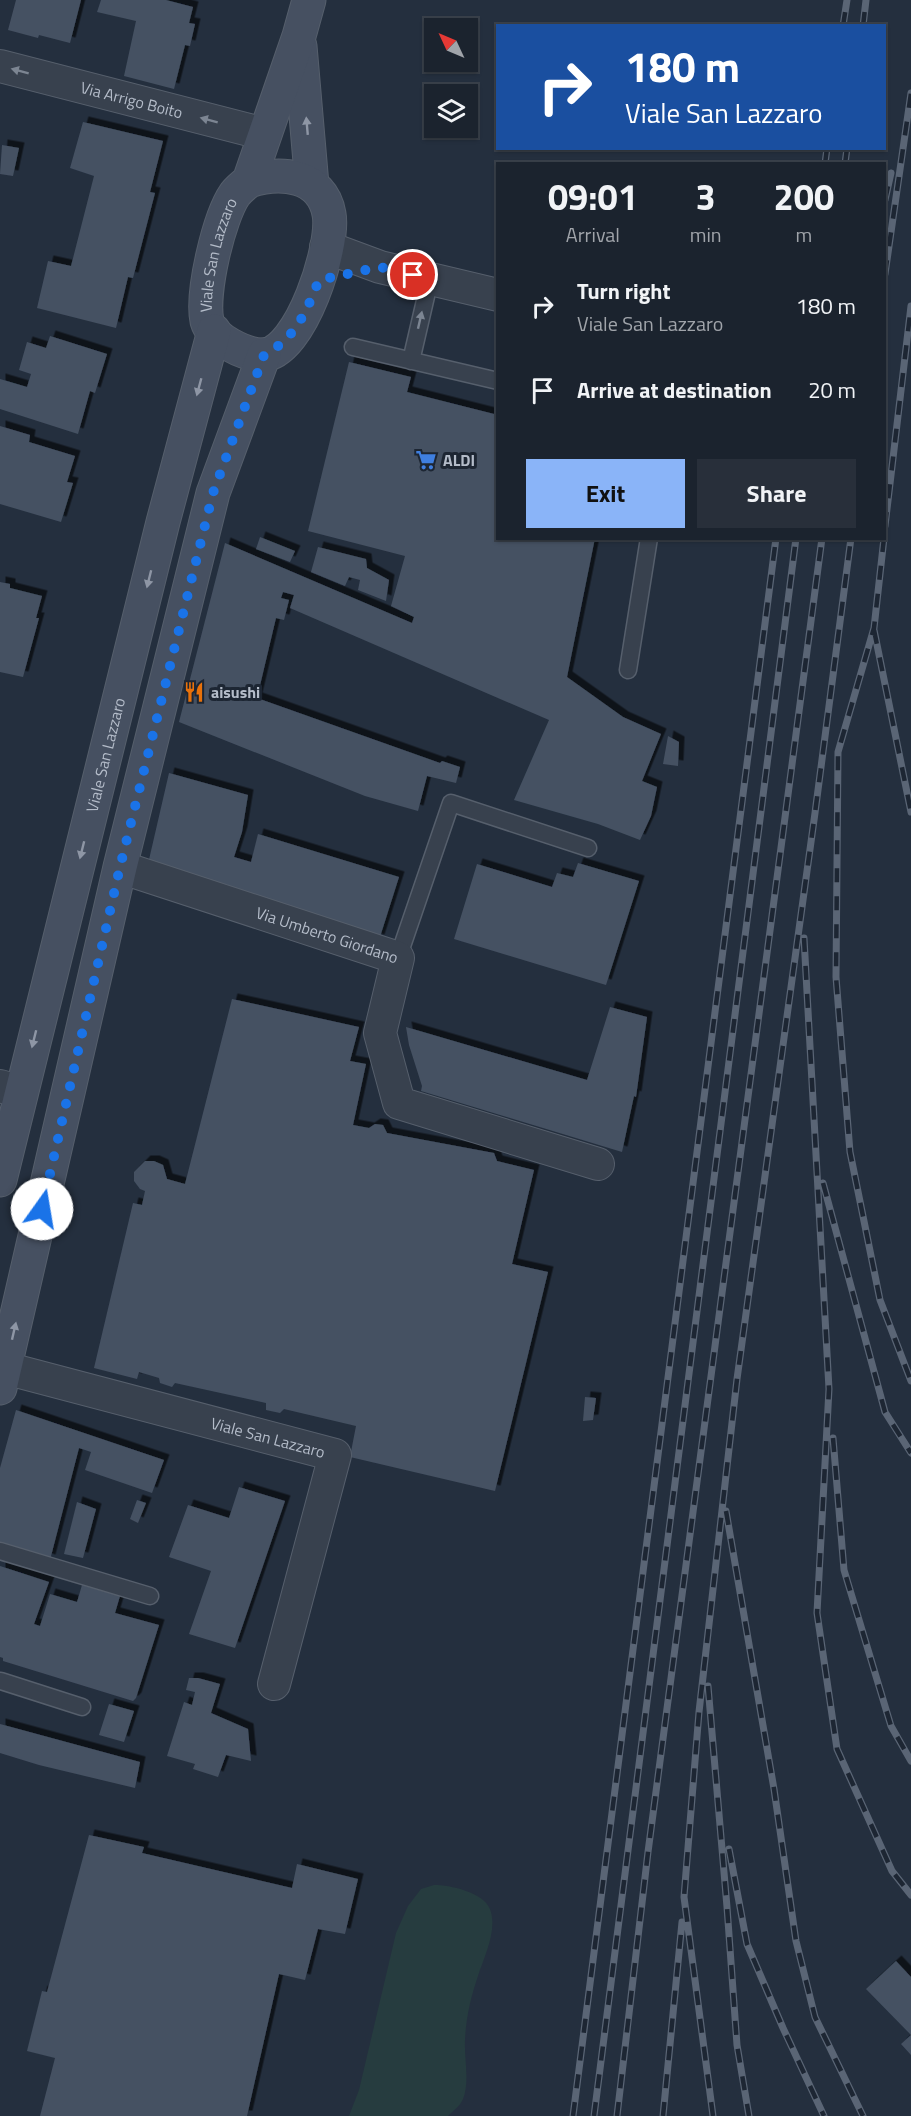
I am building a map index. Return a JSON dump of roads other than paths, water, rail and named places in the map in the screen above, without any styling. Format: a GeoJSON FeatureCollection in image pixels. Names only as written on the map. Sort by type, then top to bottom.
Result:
{"type":"FeatureCollection","features":[{"type":"Feature","properties":{"kind":"main road","name":"Viale San Lazzaro"},"geometry":{"type":"LineString","coordinates":[[249,181],[299,36],[309,0]]}},
{"type":"Feature","properties":{"kind":"main road","name":"Viale San Lazzaro"},"geometry":{"type":"LineString","coordinates":[[3,1378],[120,867],[213,493],[264,355],[280,346],[304,317],[319,280],[330,225],[329,212],[312,185],[299,36]]}},
{"type":"Feature","properties":{"kind":"main road","name":"Viale San Lazzaro"},"geometry":{"type":"LineString","coordinates":[[264,355],[240,350],[220,338],[208,324],[205,301],[207,280],[226,210],[236,193],[249,181],[264,176],[289,176],[312,185]]}},
{"type":"Feature","properties":{"kind":"main road","name":"Viale San Lazzaro"},"geometry":{"type":"LineString","coordinates":[[0,1180],[11,1089],[214,331]]}},
{"type":"Feature","properties":{"kind":"street","name":"Via Arrigo Boito"},"geometry":{"type":"LineString","coordinates":[[0,66],[265,134]]}},
{"type":"Feature","properties":{"kind":"street"},"geometry":{"type":"LineString","coordinates":[[326,247],[380,267],[496,295]]}},
{"type":"Feature","properties":{"kind":"street"},"geometry":{"type":"LineString","coordinates":[[319,280],[380,267]]}},
{"type":"Feature","properties":{"kind":"street","name":"Via Umberto Giordano"},"geometry":{"type":"LineString","coordinates":[[120,867],[398,958],[380,1033],[399,1103],[598,1164]]}},
{"type":"Feature","properties":{"kind":"street","name":"Viale San Lazzaro"},"geometry":{"type":"LineString","coordinates":[[3,1378],[335,1455],[274,1684]]}},
{"type":"Feature","properties":{"kind":"lane"},"geometry":{"type":"LineString","coordinates":[[411,361],[430,279]]}},
{"type":"Feature","properties":{"kind":"lane"},"geometry":{"type":"LineString","coordinates":[[353,347],[496,381]]}},
{"type":"Feature","properties":{"kind":"lane"},"geometry":{"type":"LineString","coordinates":[[628,670],[649,540]]}},
{"type":"Feature","properties":{"kind":"lane"},"geometry":{"type":"LineString","coordinates":[[398,958],[450,803],[588,848]]}},
{"type":"Feature","properties":{"kind":"lane"},"geometry":{"type":"LineString","coordinates":[[0,1551],[150,1596]]}},
{"type":"Feature","properties":{"kind":"lane"},"geometry":{"type":"LineString","coordinates":[[2,1681],[82,1707]]}},
{"type":"Feature","properties":{"kind":"railway"},"geometry":{"type":"LineString","coordinates":[[843,24],[847,0]]}},
{"type":"Feature","properties":{"kind":"railway"},"geometry":{"type":"LineString","coordinates":[[863,24],[866,0]]}},
{"type":"Feature","properties":{"kind":"railway"},"geometry":{"type":"LineString","coordinates":[[886,267],[911,93]]}},
{"type":"Feature","properties":{"kind":"railway"},"geometry":{"type":"LineString","coordinates":[[825,162],[827,150]]}},
{"type":"Feature","properties":{"kind":"railway"},"geometry":{"type":"LineString","coordinates":[[845,162],[847,150]]}},
{"type":"Feature","properties":{"kind":"railway"},"geometry":{"type":"LineString","coordinates":[[886,196],[891,173]]}},
{"type":"Feature","properties":{"kind":"railway"},"geometry":{"type":"LineString","coordinates":[[886,518],[911,306]]}},
{"type":"Feature","properties":{"kind":"railway"},"geometry":{"type":"LineString","coordinates":[[573,2116],[776,540]]}},
{"type":"Feature","properties":{"kind":"railway"},"geometry":{"type":"LineString","coordinates":[[594,2116],[796,540]]}},
{"type":"Feature","properties":{"kind":"railway"},"geometry":{"type":"LineString","coordinates":[[617,2116],[648,1852],[822,540]]}},
{"type":"Feature","properties":{"kind":"railway"},"geometry":{"type":"LineString","coordinates":[[713,2116],[684,1897],[699,1712],[737,1379],[851,540]]}},
{"type":"Feature","properties":{"kind":"railway"},"geometry":{"type":"LineString","coordinates":[[884,540],[874,628],[838,752],[836,977],[850,1152],[880,1300],[911,1381]]}},
{"type":"Feature","properties":{"kind":"railway"},"geometry":{"type":"LineString","coordinates":[[874,630],[911,812]]}},
{"type":"Feature","properties":{"kind":"railway"},"geometry":{"type":"LineString","coordinates":[[804,938],[829,1389],[817,1613],[837,1749],[892,1871],[911,1895]]}},
{"type":"Feature","properties":{"kind":"railway"},"geometry":{"type":"LineString","coordinates":[[823,1183],[885,1412],[911,1453]]}},
{"type":"Feature","properties":{"kind":"railway"},"geometry":{"type":"LineString","coordinates":[[833,1438],[844,1570],[891,1726],[911,1761]]}},
{"type":"Feature","properties":{"kind":"railway"},"geometry":{"type":"LineString","coordinates":[[726,1511],[774,1789],[796,1941],[815,2017],[863,2116]]}},
{"type":"Feature","properties":{"kind":"railway"},"geometry":{"type":"LineString","coordinates":[[708,1686],[737,2045],[749,2116]]}},
{"type":"Feature","properties":{"kind":"railway"},"geometry":{"type":"LineString","coordinates":[[729,1849],[747,1944],[824,2116]]}},
{"type":"Feature","properties":{"kind":"railway"},"geometry":{"type":"LineString","coordinates":[[663,2116],[682,1922]]}},
{"type":"Feature","properties":{"kind":"place","name":"ALDI"},"geometry":{"type":"Point","coordinates":[426,460]}},
{"type":"Feature","properties":{"kind":"place","name":"aisushi"},"geometry":{"type":"Point","coordinates":[194,692]}}]}
